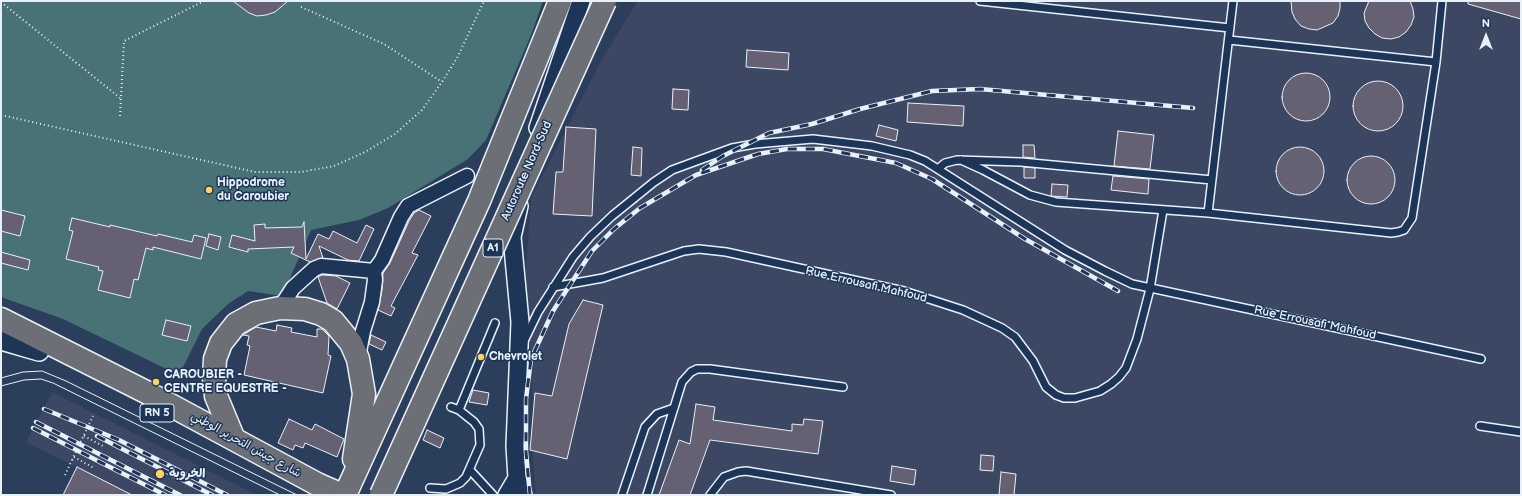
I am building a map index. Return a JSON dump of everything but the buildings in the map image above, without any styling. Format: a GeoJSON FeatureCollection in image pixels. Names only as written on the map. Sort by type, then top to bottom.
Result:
{"type":"FeatureCollection","features":[{"type":"Feature","properties":{"kind":"highway"},"geometry":{"type":"LineString","coordinates":[[345,493],[479,202],[560,1]]}},
{"type":"Feature","properties":{"kind":"highway","name":"Autoroute Nord-Sud"},"geometry":{"type":"LineString","coordinates":[[381,495],[605,1]]}},
{"type":"Feature","properties":{"kind":"highway"},"geometry":{"type":"LineString","coordinates":[[233,437],[216,396],[214,379],[215,359],[221,343],[236,324],[256,313],[280,308],[305,309],[321,314],[333,321],[351,343],[358,359],[364,394],[355,455],[345,493]]}},
{"type":"Feature","properties":{"kind":"highway","name":"شارع جيش التحرير الوطني"},"geometry":{"type":"LineString","coordinates":[[1,319],[233,437],[317,484],[345,493]]}},
{"type":"Feature","properties":{"kind":"highway","name":"شارع جيش التحرير الوطني"},"geometry":{"type":"LineString","coordinates":[[1,333],[39,351],[312,495]]}},
{"type":"Feature","properties":{"kind":"main road"},"geometry":{"type":"LineString","coordinates":[[1,340],[39,351]]}},
{"type":"Feature","properties":{"kind":"street"},"geometry":{"type":"LineString","coordinates":[[519,354],[520,322],[512,237],[533,143],[581,1]]}},
{"type":"Feature","properties":{"kind":"street"},"geometry":{"type":"LineString","coordinates":[[358,359],[363,331],[372,302],[375,280],[374,271],[382,260],[401,217],[408,206],[467,176]]}},
{"type":"Feature","properties":{"kind":"street"},"geometry":{"type":"LineString","coordinates":[[280,308],[293,288],[314,268],[321,266],[374,271]]}},
{"type":"Feature","properties":{"kind":"street","name":"Rue Errousafi Mahfoud"},"geometry":{"type":"LineString","coordinates":[[519,354],[516,446],[517,478],[523,495]]}},
{"type":"Feature","properties":{"kind":"street"},"geometry":{"type":"LineString","coordinates":[[507,495],[517,478]]}},
{"type":"Feature","properties":{"kind":"lane"},"geometry":{"type":"LineString","coordinates":[[980,1],[1230,28]]}},
{"type":"Feature","properties":{"kind":"lane"},"geometry":{"type":"LineString","coordinates":[[1208,213],[1233,1]]}},
{"type":"Feature","properties":{"kind":"lane"},"geometry":{"type":"LineString","coordinates":[[961,160],[983,170],[1017,190],[1042,199],[1072,203],[1208,213],[1391,233],[1404,230],[1412,218],[1436,62],[1442,1]]}},
{"type":"Feature","properties":{"kind":"lane"},"geometry":{"type":"LineString","coordinates":[[1228,40],[1436,62]]}},
{"type":"Feature","properties":{"kind":"lane","name":"Rue Errousafi Mahfoud"},"geometry":{"type":"LineString","coordinates":[[519,354],[538,312],[553,287],[590,237],[612,216],[672,170],[712,154],[755,144],[813,139],[842,141],[910,155],[939,168],[1069,252],[1119,278],[1150,289],[1481,359]]}},
{"type":"Feature","properties":{"kind":"lane"},"geometry":{"type":"LineString","coordinates":[[939,168],[949,162],[961,160],[1021,162],[1212,180]]}},
{"type":"Feature","properties":{"kind":"lane"},"geometry":{"type":"LineString","coordinates":[[1150,289],[1163,210]]}},
{"type":"Feature","properties":{"kind":"lane","name":"Rue Errousafi Mahfoud"},"geometry":{"type":"LineString","coordinates":[[553,287],[603,278],[684,251],[700,249],[726,252],[904,291],[963,310],[1002,328],[1015,337],[1033,361],[1046,387],[1056,395],[1064,398],[1075,398],[1100,391],[1119,377],[1126,368],[1137,339],[1150,289]]}},
{"type":"Feature","properties":{"kind":"lane"},"geometry":{"type":"LineString","coordinates":[[459,410],[495,323]]}},
{"type":"Feature","properties":{"kind":"lane"},"geometry":{"type":"LineString","coordinates":[[647,495],[674,408],[686,377],[691,372],[704,368],[843,387]]}},
{"type":"Feature","properties":{"kind":"lane"},"geometry":{"type":"LineString","coordinates":[[430,488],[446,489],[453,487],[466,477],[480,446],[481,437],[474,422],[459,410],[451,407]]}},
{"type":"Feature","properties":{"kind":"lane"},"geometry":{"type":"LineString","coordinates":[[622,495],[645,427],[657,414],[674,408]]}},
{"type":"Feature","properties":{"kind":"lane"},"geometry":{"type":"LineString","coordinates":[[1480,426],[1521,432]]}},
{"type":"Feature","properties":{"kind":"lane"},"geometry":{"type":"LineString","coordinates":[[470,470],[493,495]]}},
{"type":"Feature","properties":{"kind":"lane"},"geometry":{"type":"LineString","coordinates":[[710,495],[724,477],[738,472],[859,492],[891,495]]}},
{"type":"Feature","properties":{"kind":"path"},"geometry":{"type":"LineString","coordinates":[[120,116],[124,41],[204,1]]}},
{"type":"Feature","properties":{"kind":"path"},"geometry":{"type":"LineString","coordinates":[[1,115],[256,172],[301,172],[334,166],[365,152],[395,134],[422,110],[457,58],[484,1]]}},
{"type":"Feature","properties":{"kind":"path"},"geometry":{"type":"LineString","coordinates":[[1,2],[120,98]]}},
{"type":"Feature","properties":{"kind":"path"},"geometry":{"type":"LineString","coordinates":[[301,6],[384,44],[442,82]]}},
{"type":"Feature","properties":{"kind":"path"},"geometry":{"type":"LineString","coordinates":[[65,475],[93,416]]}},
{"type":"Feature","properties":{"kind":"path"},"geometry":{"type":"LineString","coordinates":[[84,436],[105,448]]}},
{"type":"Feature","properties":{"kind":"path"},"geometry":{"type":"LineString","coordinates":[[74,457],[94,468]]}},
{"type":"Feature","properties":{"kind":"shaded area"},"geometry":{"type":"Polygon","coordinates":[[[638,1],[1521,1],[1521,495],[536,495],[533,457],[533,402],[526,271],[531,198],[602,59],[638,1]]]}},
{"type":"Feature","properties":{"kind":"shaded area"},"geometry":{"type":"Polygon","coordinates":[[[52,392],[257,495],[132,495],[26,442],[52,392]]]}},
{"type":"Feature","properties":{"kind":"green space","name":"Hippodrome du Caroubier"},"geometry":{"type":"Polygon","coordinates":[[[1,1],[543,1],[531,35],[486,140],[468,159],[388,208],[359,220],[311,230],[282,296],[248,291],[228,304],[202,329],[179,375],[63,319],[1,297],[1,1]]]}},
{"type":"Feature","properties":{"kind":"tram line"},"geometry":{"type":"LineString","coordinates":[[1,378],[23,372],[42,371],[66,381],[297,495]]}},
{"type":"Feature","properties":{"kind":"tram line"},"geometry":{"type":"LineString","coordinates":[[1,386],[24,380],[41,379],[53,383],[280,495]]}},
{"type":"Feature","properties":{"kind":"railway"},"geometry":{"type":"LineString","coordinates":[[702,170],[723,156],[769,133],[812,124],[860,109],[932,91],[980,89],[1193,108]]}},
{"type":"Feature","properties":{"kind":"railway"},"geometry":{"type":"LineString","coordinates":[[530,495],[526,452],[526,399],[531,359],[553,311],[592,251],[614,229],[640,208],[696,175],[758,154],[787,149],[823,149],[896,163],[932,179],[1025,239],[1118,291]]}},
{"type":"Feature","properties":{"kind":"railway"},"geometry":{"type":"LineString","coordinates":[[44,409],[119,440],[227,495]]}},
{"type":"Feature","properties":{"kind":"railway"},"geometry":{"type":"LineString","coordinates":[[36,422],[180,495]]}},
{"type":"Feature","properties":{"kind":"railway"},"geometry":{"type":"LineString","coordinates":[[33,428],[165,495]]}},
{"type":"Feature","properties":{"kind":"railway"},"geometry":{"type":"LineString","coordinates":[[97,436],[212,495]]}},
{"type":"Feature","properties":{"kind":"place","name":"Hippodrome du Caroubier"},"geometry":{"type":"Point","coordinates":[209,190]}},
{"type":"Feature","properties":{"kind":"place","name":"Chevrolet"},"geometry":{"type":"Point","coordinates":[481,357]}},
{"type":"Feature","properties":{"kind":"place","name":"CAROUBIER - CENTRE EQUESTRE -"},"geometry":{"type":"Point","coordinates":[156,382]}},
{"type":"Feature","properties":{"kind":"place","name":"الخروبة"},"geometry":{"type":"Point","coordinates":[160,474]}}]}
